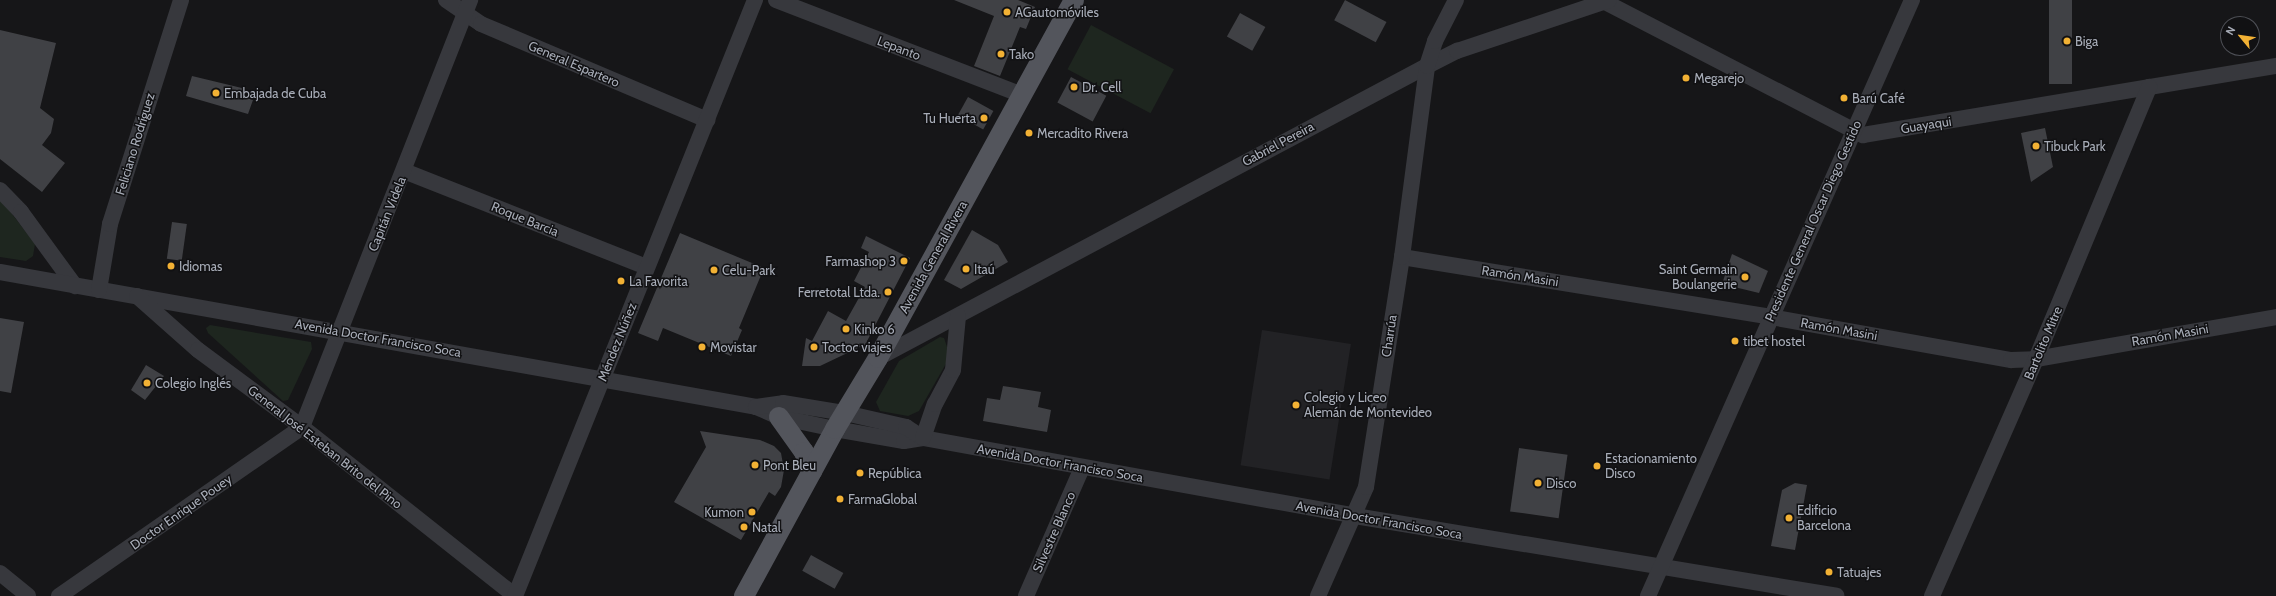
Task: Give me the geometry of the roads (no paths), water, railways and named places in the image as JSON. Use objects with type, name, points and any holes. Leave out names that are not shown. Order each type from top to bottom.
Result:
[{"type":"main road","name":"Avenida General Rivera","points":[[744,596],[840,421],[878,358],[1074,0]]},
{"type":"main road","points":[[780,417],[804,452],[812,471]]},
{"type":"street","name":"Feliciano Rodríguez","points":[[99,290],[110,224],[180,0]]},
{"type":"street","name":"General Espartero","points":[[446,0],[468,6],[481,24],[707,120]]},
{"type":"street","name":"Méndez Núñez","points":[[515,596],[755,0]]},
{"type":"street","name":"Lepanto","points":[[776,0],[1022,95]]},
{"type":"street","name":"Charrúa","points":[[1318,596],[1355,516],[1366,487],[1402,257],[1427,66],[1436,41],[1456,0]]},
{"type":"street","name":"Presidente General Oscar Diego Gestido","points":[[1648,596],[1853,130],[1912,0]]},
{"type":"street","name":"Gabriel Pereira","points":[[878,358],[1457,51],[1605,1]]},
{"type":"street","name":"Guayaqui","points":[[1605,1],[1863,135],[2276,66]]},
{"type":"street","name":"Capitán Videla","points":[[302,427],[468,6]]},
{"type":"street","name":"Bartolito Mitre","points":[[1932,596],[2036,359],[2150,87]]},
{"type":"street","name":"Roque Barcia","points":[[404,171],[647,267]]},
{"type":"street","points":[[0,190],[21,212],[75,286]]},
{"type":"street","name":"Ramón Masini","points":[[1402,257],[1771,317],[2011,360],[2036,359],[2276,317]]},
{"type":"street","name":"Avenida Doctor Francisco Soca","points":[[0,272],[341,331],[756,407],[780,417],[840,421]]},
{"type":"street","name":"General José Esteban Brito del Pino","points":[[137,296],[198,350],[302,427],[515,596]]},
{"type":"street","points":[[923,438],[935,404],[953,370],[958,316]]},
{"type":"street","name":"Avenida Doctor Francisco Soca","points":[[756,407],[783,403],[904,441],[923,438],[1082,468],[1355,516],[1836,596]]},
{"type":"street","name":"Doctor Enrique Pouey","points":[[59,596],[302,427]]},
{"type":"street","name":"Silvestre Blanco","points":[[1026,596],[1082,468]]},
{"type":"street","points":[[0,573],[28,596]]},
{"type":"place","name":"AGautomóviles","points":[[1007,12]]},
{"type":"place","name":"Biga","points":[[2067,41]]},
{"type":"place","name":"Tako","points":[[1001,54]]},
{"type":"place","name":"Megarejo","points":[[1686,78]]},
{"type":"place","name":"Dr. Cell","points":[[1074,87]]},
{"type":"place","name":"Embajada de Cuba","points":[[216,93]]},
{"type":"place","name":"Barú Café","points":[[1844,98]]},
{"type":"place","name":"Tu Huerta","points":[[984,118]]},
{"type":"place","name":"Mercadito Rivera","points":[[1029,133]]},
{"type":"place","name":"Tibuck Park","points":[[2036,146]]},
{"type":"place","name":"Farmashop 3","points":[[904,261]]},
{"type":"place","name":"Idiomas","points":[[171,266]]},
{"type":"place","name":"Itaú","points":[[966,269]]},
{"type":"place","name":"Celu-Park","points":[[714,270]]},
{"type":"place","name":"Saint Germain Boulangerie","points":[[1745,277]]},
{"type":"place","name":"La Favorita","points":[[621,281]]},
{"type":"place","name":"Ferretotal Ltda.","points":[[888,292]]},
{"type":"place","name":"Kinko 6","points":[[846,329]]},
{"type":"place","name":"tibet hostel","points":[[1735,341]]},
{"type":"place","name":"Movistar","points":[[702,347]]},
{"type":"place","name":"Toctoc viajes","points":[[814,347]]},
{"type":"place","name":"Colegio Inglés","points":[[147,383]]},
{"type":"place","name":"Colegio y Liceo Alemán de Montevideo","points":[[1296,405]]},
{"type":"place","name":"Pont Bleu","points":[[755,465]]},
{"type":"place","name":"Estacionamiento Disco","points":[[1597,466]]},
{"type":"place","name":"República","points":[[860,473]]},
{"type":"place","name":"Disco","points":[[1538,483]]},
{"type":"place","name":"FarmaGlobal","points":[[840,499]]},
{"type":"place","name":"Kumon","points":[[752,512]]},
{"type":"place","name":"Edificio Barcelona","points":[[1789,518]]},
{"type":"place","name":"Natal","points":[[744,527]]},
{"type":"place","name":"Tatuajes","points":[[1829,572]]}]
